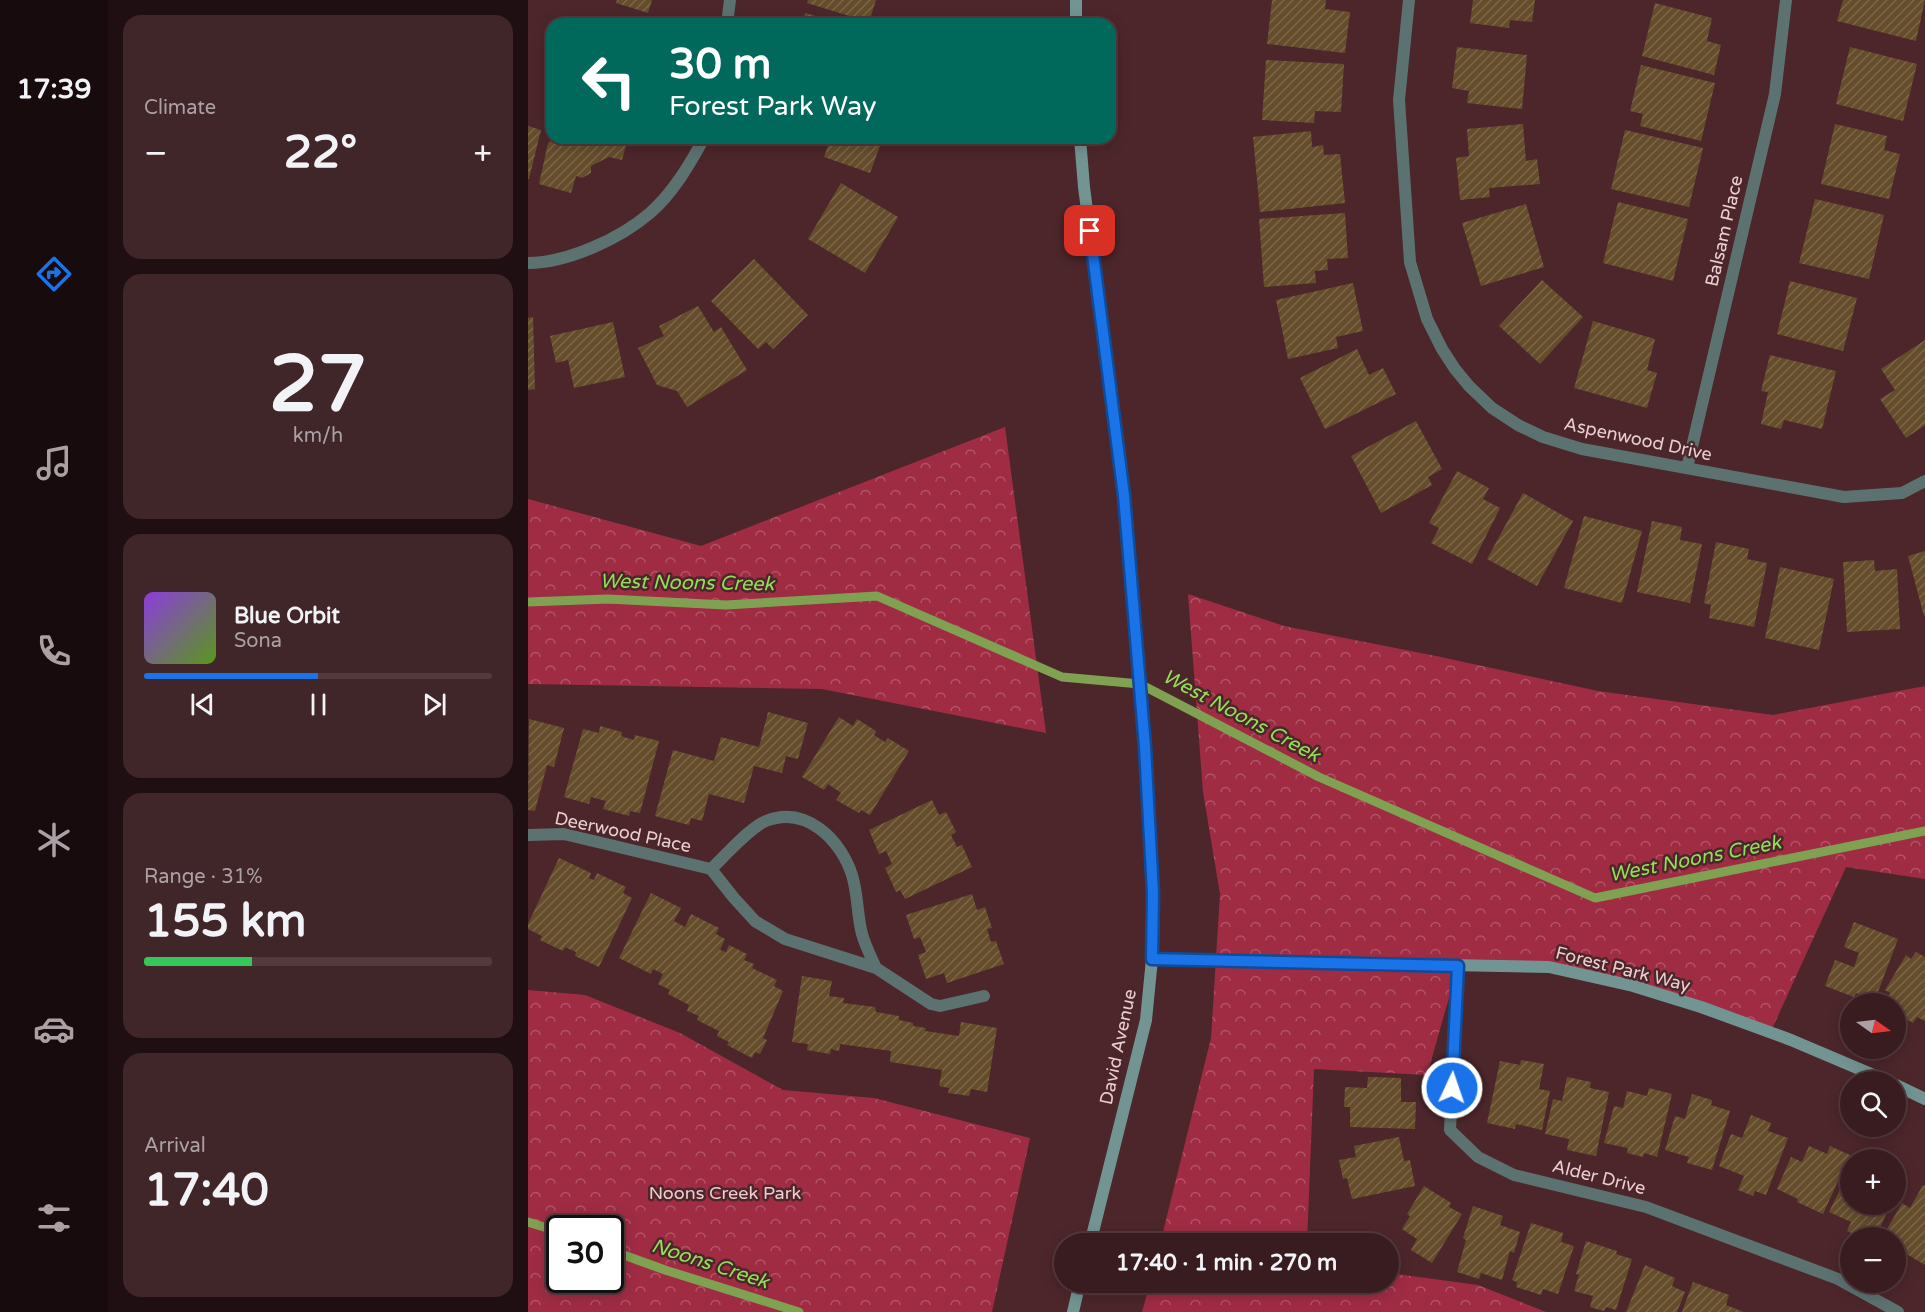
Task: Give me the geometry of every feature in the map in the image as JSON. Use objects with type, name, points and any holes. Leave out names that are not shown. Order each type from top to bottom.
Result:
[{"type":"main road","points":[[1076,0],[1076,18]]},
{"type":"main road","name":"David Avenue","points":[[1081,144],[1124,496],[1145,747],[1153,893],[1152,959],[1146,1020],[1093,1233]]},
{"type":"main road","name":"Forest Park Way","points":[[1152,959],[1549,968],[1633,986],[1701,1007],[1781,1036],[1864,1071]]},
{"type":"main road","points":[[1906,1089],[1925,1099]]},
{"type":"main road","points":[[1073,1312],[1077,1293]]},
{"type":"street","points":[[728,18],[730,0]]},
{"type":"street","name":"Aspenwood Drive","points":[[1409,0],[1399,100],[1410,262],[1427,319],[1442,349],[1469,386],[1492,408],[1518,425],[1543,437],[1582,449],[1844,497],[1902,493],[1925,481]]},
{"type":"street","name":"Balsam Place","points":[[1687,468],[1775,94],[1786,0]]},
{"type":"street","points":[[528,263],[577,253],[615,237],[651,213],[689,166],[701,144]]},
{"type":"street","name":"Deerwood Place","points":[[711,869],[765,821],[782,817],[800,818],[816,825],[831,839],[844,857],[852,876],[862,934],[876,968]]},
{"type":"street","name":"Deerwood Place","points":[[528,836],[564,834],[711,869],[755,921],[785,939],[876,968],[931,1004],[940,1006],[984,996]]},
{"type":"street","name":"Alder Drive","points":[[1458,966],[1450,1130],[1478,1157],[1514,1175],[1646,1207],[1733,1238],[1838,1279],[1898,1312]]},
{"type":"green space","points":[[1005,427],[1046,733],[822,689],[528,684],[528,499],[701,546]]},
{"type":"green space","points":[[1188,594],[1284,626],[1598,691],[1773,715],[1925,686],[1925,879],[1846,867],[1772,1029],[1549,967],[1458,966],[1427,1075],[1314,1069],[1307,1233],[1163,1233],[1211,1038],[1220,894],[1203,792]]},
{"type":"green space","name":"Noons Creek Park","points":[[528,990],[585,995],[680,1033],[783,1090],[874,1098],[1030,1138],[992,1312],[528,1312]]},
{"type":"green space","points":[[1399,1274],[1478,1285],[1546,1312],[1142,1312],[1147,1293],[1399,1293]]},
{"type":"building","points":[[617,0],[652,0],[648,13],[616,3]]},
{"type":"building","points":[[808,0],[876,0],[870,18],[856,18],[807,3]]},
{"type":"building","points":[[1272,0],[1326,0],[1325,9],[1350,12],[1345,53],[1267,44]]},
{"type":"building","points":[[1473,0],[1535,0],[1532,22],[1510,20],[1509,28],[1470,23]]},
{"type":"building","points":[[1843,0],[1925,0],[1916,41],[1837,21]]},
{"type":"building","points":[[1655,3],[1712,18],[1707,41],[1721,45],[1714,75],[1642,56]]},
{"type":"building","points":[[805,13],[823,18],[804,18]]},
{"type":"building","points":[[1457,47],[1527,55],[1522,109],[1467,103],[1469,91],[1452,88]]},
{"type":"building","points":[[1850,47],[1917,64],[1903,121],[1836,104]]},
{"type":"building","points":[[1266,60],[1344,64],[1341,112],[1315,111],[1314,123],[1262,120]]},
{"type":"building","points":[[1641,65],[1715,83],[1701,141],[1640,126],[1643,114],[1630,111]]},
{"type":"building","points":[[1523,124],[1526,161],[1537,159],[1540,184],[1489,188],[1490,197],[1460,200],[1456,158],[1469,156],[1467,129]]},
{"type":"building","points":[[1835,124],[1887,136],[1884,150],[1900,154],[1889,199],[1821,184]]},
{"type":"building","points":[[528,126],[541,130],[529,179],[528,179]]},
{"type":"building","points":[[1625,130],[1703,148],[1689,207],[1611,189]]},
{"type":"building","points":[[1311,131],[1312,147],[1323,145],[1324,155],[1340,154],[1345,203],[1260,212],[1253,137]]},
{"type":"building","points":[[548,144],[626,144],[622,160],[609,157],[591,166],[591,173],[582,178],[576,176],[571,193],[539,184]]},
{"type":"building","points":[[829,144],[881,144],[870,173],[824,157]]},
{"type":"building","points":[[841,183],[898,217],[865,273],[808,239]]},
{"type":"building","points":[[1815,199],[1884,215],[1869,279],[1799,263]]},
{"type":"building","points":[[1618,202],[1688,219],[1673,281],[1603,263]]},
{"type":"building","points":[[1526,204],[1544,267],[1481,286],[1462,223]]},
{"type":"building","points":[[1345,213],[1348,258],[1327,259],[1328,270],[1315,271],[1316,283],[1264,287],[1259,219]]},
{"type":"building","points":[[754,259],[808,315],[773,349],[766,342],[758,349],[711,301]]},
{"type":"building","points":[[1542,280],[1583,317],[1540,364],[1499,326]]},
{"type":"building","points":[[1790,281],[1857,298],[1843,351],[1777,334]]},
{"type":"building","points":[[1353,283],[1363,331],[1336,337],[1338,348],[1288,359],[1276,300]]},
{"type":"building","points":[[698,306],[714,332],[721,327],[747,370],[687,407],[677,391],[657,385],[638,348],[664,336],[659,326]]},
{"type":"building","points":[[533,317],[535,389],[528,390],[528,318]]},
{"type":"building","points":[[1593,321],[1655,339],[1647,370],[1657,373],[1647,408],[1574,388]]},
{"type":"building","points":[[613,322],[625,377],[574,388],[568,360],[556,363],[550,336]]},
{"type":"building","points":[[1925,340],[1925,425],[1906,438],[1880,399],[1895,390],[1881,369]]},
{"type":"building","points":[[1357,349],[1369,375],[1383,368],[1396,394],[1325,429],[1300,378]]},
{"type":"building","points":[[1770,355],[1836,371],[1822,429],[1784,420],[1781,429],[1761,424],[1768,392],[1761,391]]},
{"type":"building","points":[[1416,421],[1442,469],[1428,477],[1432,485],[1381,513],[1351,456]]},
{"type":"building","points":[[1457,471],[1489,488],[1483,499],[1500,508],[1472,564],[1431,543],[1439,528],[1429,523]]},
{"type":"building","points":[[1523,493],[1573,521],[1537,586],[1487,559]]},
{"type":"building","points":[[1584,516],[1642,531],[1622,603],[1564,588]]},
{"type":"building","points":[[1652,521],[1682,527],[1680,540],[1702,544],[1690,603],[1637,592]]},
{"type":"building","points":[[1716,542],[1749,549],[1747,559],[1767,563],[1754,627],[1709,618],[1711,605],[1704,603]]},
{"type":"building","points":[[1925,551],[1925,616],[1924,616],[1908,556]]},
{"type":"building","points":[[1874,560],[1875,571],[1897,569],[1900,629],[1847,632],[1843,562]]},
{"type":"building","points":[[1780,567],[1834,579],[1819,650],[1765,638]]},
{"type":"building","points":[[768,712],[808,723],[798,759],[786,756],[782,773],[754,766],[744,803],[709,794],[702,821],[691,818],[689,825],[655,816],[673,750],[714,761],[721,737],[759,747]]},
{"type":"building","points":[[839,717],[853,726],[857,719],[876,731],[874,735],[885,742],[888,738],[909,751],[870,815],[861,810],[859,813],[836,800],[841,793],[828,784],[824,790],[802,777]]},
{"type":"building","points":[[529,719],[564,728],[554,767],[547,765],[535,811],[528,810]]},
{"type":"building","points":[[600,726],[622,732],[621,736],[634,740],[635,735],[659,741],[640,813],[630,811],[629,816],[603,809],[606,801],[591,797],[589,804],[564,797],[583,729],[599,733]]},
{"type":"building","points":[[932,800],[939,815],[946,812],[956,832],[951,835],[957,847],[962,845],[972,867],[905,899],[900,890],[896,892],[885,868],[892,864],[886,851],[879,854],[869,830]]},
{"type":"building","points":[[559,858],[591,873],[589,878],[594,880],[597,873],[626,887],[623,893],[632,898],[599,967],[575,956],[576,952],[565,947],[563,951],[540,940],[542,936],[528,929],[528,924]]},
{"type":"building","points":[[651,893],[681,908],[674,921],[685,927],[691,914],[719,928],[716,934],[725,939],[720,950],[726,952],[729,945],[747,954],[744,960],[754,964],[752,968],[777,980],[774,986],[783,991],[763,1038],[767,1040],[760,1054],[755,1052],[752,1058],[727,1045],[729,1042],[717,1036],[719,1031],[697,1020],[699,1016],[687,1011],[689,1005],[668,994],[670,990],[658,984],[663,974],[653,969],[651,974],[619,958]]},
{"type":"building","points":[[972,894],[977,910],[985,907],[992,928],[987,929],[991,942],[996,941],[1004,964],[947,983],[944,973],[926,979],[918,955],[926,952],[920,937],[914,939],[906,915]]},
{"type":"building","points":[[1854,922],[1898,939],[1878,993],[1843,993],[1825,986],[1835,960],[1854,967],[1859,953],[1844,947]]},
{"type":"building","points":[[1916,952],[1925,957],[1925,1021],[1917,1017],[1913,1023],[1906,1019],[1906,993],[1890,993],[1885,990],[1906,955],[1911,959]]},
{"type":"building","points":[[802,976],[832,981],[829,996],[844,998],[843,1003],[875,1007],[876,1012],[899,1016],[899,1020],[926,1028],[925,1031],[959,1036],[961,1022],[997,1028],[987,1092],[971,1089],[969,1096],[948,1093],[949,1088],[939,1086],[942,1070],[890,1062],[891,1051],[840,1044],[839,1051],[831,1049],[830,1054],[807,1050],[808,1044],[792,1042]]},
{"type":"building","points":[[1521,1060],[1544,1064],[1539,1089],[1550,1091],[1542,1130],[1516,1124],[1515,1129],[1487,1123],[1500,1061],[1520,1065]]},
{"type":"building","points":[[1368,1077],[1401,1078],[1401,1102],[1416,1102],[1415,1129],[1350,1127],[1350,1107],[1344,1107],[1345,1087],[1367,1088]]},
{"type":"building","points":[[1567,1077],[1591,1082],[1590,1088],[1609,1092],[1596,1156],[1567,1150],[1569,1139],[1545,1134],[1553,1099],[1562,1101]]},
{"type":"building","points":[[1649,1088],[1672,1094],[1657,1157],[1644,1153],[1643,1157],[1627,1153],[1628,1148],[1604,1143],[1614,1106],[1623,1108],[1627,1091],[1647,1096]]},
{"type":"building","points":[[1692,1094],[1712,1100],[1711,1105],[1730,1111],[1712,1170],[1687,1163],[1689,1157],[1665,1150],[1675,1116],[1685,1119]]},
{"type":"building","points":[[1751,1115],[1771,1123],[1768,1131],[1788,1138],[1766,1195],[1755,1191],[1753,1196],[1738,1190],[1744,1176],[1719,1166],[1731,1134],[1742,1138]]},
{"type":"building","points":[[1399,1137],[1404,1161],[1410,1160],[1415,1186],[1352,1199],[1347,1178],[1343,1179],[1339,1160],[1356,1157],[1354,1146]]},
{"type":"building","points":[[1809,1146],[1827,1154],[1830,1146],[1840,1150],[1840,1177],[1823,1214],[1797,1202],[1798,1199],[1777,1189],[1791,1157],[1802,1162]]},
{"type":"building","points":[[1923,1185],[1925,1186],[1925,1265],[1906,1254],[1906,1227],[1888,1227],[1895,1215],[1906,1215],[1906,1206],[1910,1208]]},
{"type":"building","points":[[1424,1186],[1451,1203],[1449,1207],[1462,1214],[1432,1263],[1411,1250],[1417,1239],[1402,1229],[1410,1216],[1407,1214]]},
{"type":"building","points":[[1840,1189],[1840,1215],[1886,1215],[1880,1227],[1849,1227],[1851,1222],[1829,1212]]},
{"type":"building","points":[[1473,1206],[1503,1216],[1500,1225],[1520,1232],[1514,1253],[1510,1251],[1502,1280],[1481,1273],[1479,1279],[1457,1272],[1466,1240],[1463,1238]]},
{"type":"building","points":[[1531,1223],[1563,1233],[1561,1242],[1574,1246],[1558,1294],[1543,1289],[1541,1295],[1516,1287],[1517,1282],[1512,1280]]},
{"type":"building","points":[[1586,1241],[1617,1251],[1616,1254],[1632,1259],[1616,1310],[1606,1307],[1604,1311],[1590,1307],[1593,1296],[1574,1291],[1579,1275],[1576,1274]]},
{"type":"building","points":[[1645,1265],[1675,1278],[1672,1286],[1685,1292],[1677,1312],[1626,1312]]},
{"type":"building","points":[[1693,1282],[1729,1295],[1726,1305],[1744,1312],[1682,1312]]},
{"type":"waterway","name":"West Noons Creek","points":[[528,602],[608,599],[726,605],[877,596],[1062,677],[1140,684],[1319,777],[1595,898],[1925,831]]},
{"type":"waterway","name":"Noons Creek","points":[[528,1222],[546,1228]]},
{"type":"waterway","name":"Noons Creek","points":[[624,1255],[799,1312]]},
{"type":"route","points":[[1090,231],[1124,496],[1145,747],[1153,893],[1152,959],[1458,966],[1452,1088]]}]
